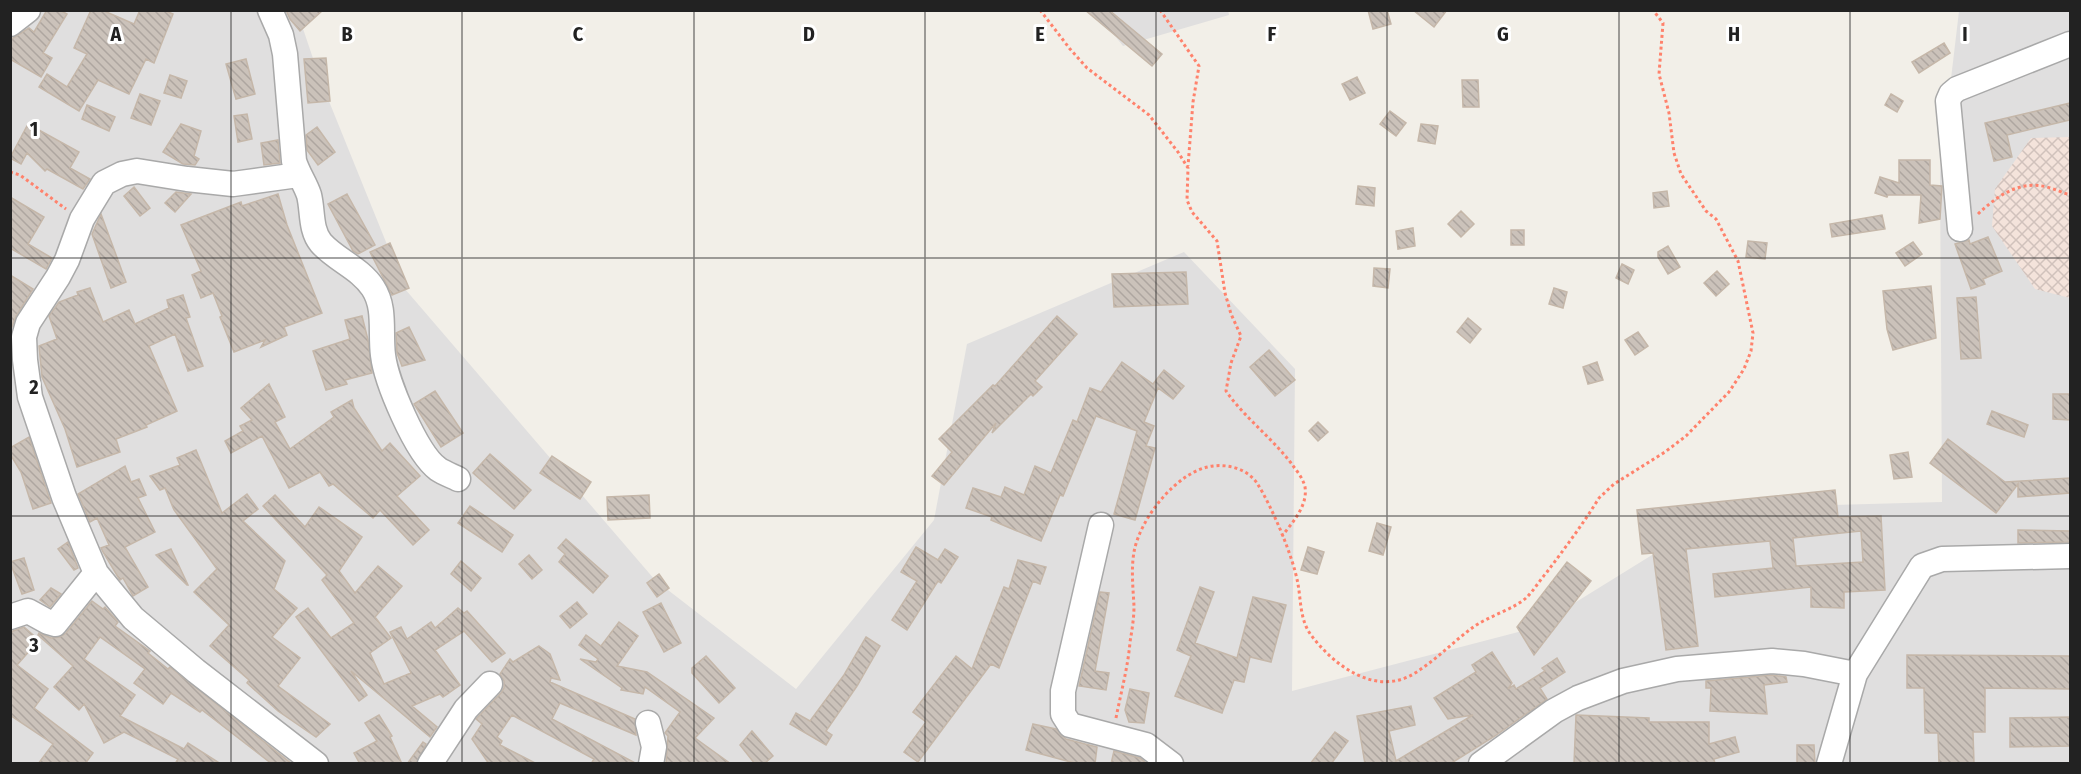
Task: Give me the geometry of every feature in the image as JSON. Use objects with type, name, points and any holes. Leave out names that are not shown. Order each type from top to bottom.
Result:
[{"type":"street","points":[[10,24],[28,10]]},
{"type":"street","points":[[270,10],[281,35],[285,54],[294,162],[298,175],[309,194],[314,230],[319,241],[333,255],[373,288],[381,314],[383,355],[408,427],[423,452],[437,468],[458,479]]},
{"type":"street","points":[[1960,229],[1948,101],[1951,94],[1957,89],[2070,44]]},
{"type":"street","points":[[298,175],[233,184],[138,171],[122,174],[104,183],[82,219],[62,268],[28,323],[24,337],[30,397],[64,497],[96,573],[134,618],[205,678],[316,764]]},
{"type":"street","points":[[1101,525],[1063,691],[1063,714],[1070,725],[1146,746],[1171,764]]},
{"type":"street","points":[[1829,764],[1855,674],[1922,566],[1942,559],[2070,556]]},
{"type":"street","points":[[10,617],[28,611],[55,624],[96,573]]},
{"type":"street","points":[[1481,764],[1554,711],[1578,698],[1623,681],[1677,669],[1772,661],[1804,664],[1855,674]]},
{"type":"street","points":[[430,764],[466,709],[490,684]]},
{"type":"street","points":[[648,723],[654,747],[651,764]]},
{"type":"path","points":[[1040,10],[1087,68],[1149,115],[1188,168]]},
{"type":"path","points":[[1160,10],[1199,66],[1193,102],[1187,200],[1192,212],[1218,241],[1225,293],[1241,336],[1231,363],[1226,390],[1276,444],[1301,476],[1305,488],[1298,515],[1282,536]]},
{"type":"path","points":[[1113,736],[1129,654],[1134,609],[1134,551],[1142,529],[1169,491],[1186,475],[1202,468],[1222,465],[1234,467],[1246,473],[1256,482],[1282,536],[1298,583],[1300,608],[1310,633],[1325,652],[1356,675],[1374,681],[1393,681],[1413,674],[1483,619],[1526,598],[1599,498],[1614,484],[1686,436],[1729,392],[1744,369],[1751,351],[1753,333],[1747,298],[1738,261],[1716,219],[1706,211],[1681,174],[1674,153],[1669,113],[1659,74],[1663,23],[1653,10]]},
{"type":"path","points":[[10,171],[82,219]]},
{"type":"path","points":[[1960,229],[1997,196],[2021,187],[2035,185],[2048,187],[2070,195]]},
{"type":"shaded area","points":[[1228,10],[1229,15],[1123,46],[1095,11]]},
{"type":"shaded area","points":[[10,11],[297,11],[320,79],[405,289],[655,580],[796,689],[934,520],[967,344],[1184,252],[1295,369],[1292,691],[1534,628],[1728,508],[1942,502],[1940,172],[1959,11],[2070,11],[2070,763],[10,762]]},
{"type":"shaded area","points":[[2070,137],[2070,298],[2035,289],[1992,226],[1995,189],[2031,138]]},
{"type":"building","points":[[47,10],[60,10],[67,14],[43,53],[52,58],[41,77],[10,59],[10,40],[29,28],[34,32]]},
{"type":"building","points":[[91,10],[102,10],[134,24],[140,10],[163,10],[173,14],[154,63],[146,59],[129,94],[98,80],[79,111],[39,87],[47,74],[67,87],[87,54],[74,48]]},
{"type":"building","points":[[286,10],[323,10],[300,31]]},
{"type":"building","points":[[1085,10],[1109,10],[1162,54],[1152,66]]},
{"type":"building","points":[[1368,10],[1387,10],[1391,24],[1373,29]]},
{"type":"building","points":[[1413,10],[1447,10],[1434,27]]},
{"type":"building","points":[[1944,43],[1950,53],[1919,73],[1912,62]]},
{"type":"building","points":[[326,58],[330,101],[308,103],[304,59]]},
{"type":"building","points":[[246,59],[255,94],[236,99],[226,64]]},
{"type":"building","points":[[170,75],[187,81],[181,98],[164,93]]},
{"type":"building","points":[[1357,77],[1365,93],[1350,100],[1342,84]]},
{"type":"building","points":[[1462,80],[1478,80],[1479,107],[1463,107]]},
{"type":"building","points":[[140,94],[160,101],[151,125],[131,118]]},
{"type":"building","points":[[1891,94],[1903,101],[1897,112],[1885,105]]},
{"type":"building","points":[[2070,103],[2070,120],[2007,135],[2012,157],[1994,161],[1985,123]]},
{"type":"building","points":[[87,105],[115,117],[109,131],[82,119]]},
{"type":"building","points":[[1390,111],[1406,123],[1396,136],[1380,124]]},
{"type":"building","points":[[247,114],[252,139],[238,142],[234,116]]},
{"type":"building","points":[[28,124],[79,152],[70,168],[90,179],[83,189],[47,169],[45,171],[27,153],[21,164],[10,158]]},
{"type":"building","points":[[181,124],[201,131],[194,156],[199,159],[195,165],[183,164],[163,152]]},
{"type":"building","points":[[1421,124],[1438,126],[1435,144],[1418,141]]},
{"type":"building","points":[[317,127],[335,152],[318,165],[307,150],[306,135]]},
{"type":"building","points":[[278,140],[280,163],[264,165],[261,143]]},
{"type":"building","points":[[1899,160],[1930,160],[1930,185],[1942,186],[1940,219],[1919,223],[1921,195],[1888,195],[1887,197],[1875,193],[1880,177],[1899,183]]},
{"type":"building","points":[[1358,186],[1375,188],[1374,206],[1356,204]]},
{"type":"building","points":[[134,187],[150,208],[140,216],[124,196]]},
{"type":"building","points":[[1667,191],[1669,206],[1654,208],[1653,193]]},
{"type":"building","points":[[176,192],[191,194],[175,212],[165,203]]},
{"type":"building","points":[[278,194],[287,225],[322,313],[284,327],[287,335],[261,347],[265,340],[234,352],[213,293],[201,298],[192,275],[201,271],[181,225],[241,202],[242,206]]},
{"type":"building","points":[[347,194],[375,245],[358,254],[353,251],[328,204]]},
{"type":"building","points":[[10,197],[44,217],[28,244],[52,258],[46,269],[10,248]]},
{"type":"building","points":[[1461,211],[1474,224],[1461,237],[1448,224]]},
{"type":"building","points":[[101,214],[126,282],[111,288],[92,234]]},
{"type":"building","points":[[1882,215],[1885,229],[1832,237],[1830,224]]},
{"type":"building","points":[[1413,228],[1415,246],[1398,249],[1396,231]]},
{"type":"building","points":[[1511,230],[1524,230],[1524,245],[1511,245]]},
{"type":"building","points":[[1988,237],[2002,271],[1983,279],[1985,284],[1971,289],[1955,244],[1969,240],[1970,244]]},
{"type":"building","points":[[1748,241],[1767,243],[1765,259],[1746,257]]},
{"type":"building","points":[[1913,242],[1922,254],[1905,266],[1896,253]]},
{"type":"building","points":[[390,243],[409,288],[392,295],[370,252]]},
{"type":"building","points":[[1668,246],[1680,267],[1668,274],[1658,257],[1658,252]]},
{"type":"building","points":[[1622,264],[1634,270],[1628,284],[1616,278]]},
{"type":"building","points":[[1374,268],[1390,269],[1388,288],[1373,286]]},
{"type":"building","points":[[1717,271],[1729,284],[1716,296],[1704,283]]},
{"type":"building","points":[[1186,272],[1188,304],[1114,307],[1112,274]]},
{"type":"building","points":[[10,275],[33,289],[16,316],[10,332]]},
{"type":"building","points":[[1931,286],[1936,338],[1893,350],[1887,329],[1883,291]]},
{"type":"building","points":[[90,288],[103,322],[129,310],[135,324],[169,308],[167,300],[183,295],[190,317],[186,318],[203,366],[188,371],[175,334],[149,346],[177,411],[146,425],[147,427],[116,439],[120,452],[77,467],[65,429],[42,377],[39,346],[57,339],[49,316],[59,302]]},
{"type":"building","points":[[1554,288],[1567,292],[1563,308],[1549,304]]},
{"type":"building","points":[[1976,297],[1981,358],[1961,359],[1957,298]]},
{"type":"building","points":[[362,316],[372,373],[345,380],[347,384],[326,390],[313,351],[350,339],[345,320]]},
{"type":"building","points":[[1057,316],[1077,334],[1035,381],[1042,387],[1033,396],[1031,394],[992,433],[996,423],[944,485],[932,476],[952,452],[939,439],[993,385],[995,386]]},
{"type":"building","points":[[1468,318],[1481,329],[1470,343],[1457,332]]},
{"type":"building","points":[[409,327],[425,360],[402,366],[397,353],[396,333]]},
{"type":"building","points":[[1638,332],[1648,346],[1635,355],[1625,340]]},
{"type":"building","points":[[1269,350],[1295,380],[1275,396],[1250,367]]},
{"type":"building","points":[[1122,362],[1153,384],[1164,370],[1184,386],[1173,399],[1158,388],[1144,422],[1154,426],[1146,446],[1155,448],[1135,520],[1114,514],[1137,431],[1096,416],[1063,496],[1060,495],[1041,541],[991,520],[992,517],[966,508],[973,488],[1001,497],[1005,487],[1024,495],[1035,466],[1051,473],[1073,420],[1077,422],[1090,388],[1101,392]]},
{"type":"building","points":[[1597,362],[1603,380],[1588,384],[1583,367]]},
{"type":"building","points":[[269,384],[285,417],[275,422],[290,449],[334,417],[331,412],[352,400],[354,408],[382,451],[390,443],[420,476],[397,496],[429,530],[413,545],[380,510],[373,518],[333,484],[329,486],[320,472],[289,488],[262,436],[231,453],[225,441],[243,431],[240,426],[252,420],[241,408]]},
{"type":"building","points":[[435,391],[463,433],[441,447],[414,404]]},
{"type":"building","points":[[2053,394],[2070,394],[2070,420],[2053,419]]},
{"type":"building","points":[[1992,411],[2028,425],[2024,437],[1987,424]]},
{"type":"building","points":[[1318,422],[1328,432],[1318,441],[1309,431]]},
{"type":"building","points":[[29,437],[51,503],[33,509],[21,472],[10,454],[10,448]]},
{"type":"building","points":[[1948,439],[2005,482],[2070,478],[2070,493],[2018,497],[2018,484],[1996,513],[1930,463]]},
{"type":"building","points":[[196,450],[222,513],[247,494],[258,509],[243,521],[285,561],[274,589],[297,608],[272,637],[300,658],[278,686],[330,724],[316,737],[278,711],[247,683],[249,680],[210,646],[229,625],[194,592],[217,569],[174,510],[165,488],[160,490],[150,476],[180,465],[177,458]]},
{"type":"building","points":[[1908,452],[1912,477],[1894,479],[1890,455]]},
{"type":"building","points":[[490,454],[531,490],[514,509],[473,473]]},
{"type":"building","points":[[552,456],[591,482],[580,499],[540,473]]},
{"type":"building","points":[[125,466],[131,482],[139,479],[146,495],[138,498],[155,532],[125,547],[148,587],[133,596],[123,578],[120,580],[103,552],[101,548],[109,545],[97,518],[90,522],[78,494]]},
{"type":"building","points":[[1835,490],[1838,517],[1881,516],[1885,590],[1844,592],[1844,608],[1811,607],[1811,587],[1715,597],[1713,574],[1773,568],[1770,541],[1686,549],[1698,646],[1666,650],[1653,553],[1642,554],[1637,510]],"holes":[[[1861,531],[1863,562],[1796,566],[1793,538]]]},
{"type":"building","points":[[275,495],[305,527],[319,507],[362,537],[339,571],[355,593],[378,566],[402,586],[375,617],[391,638],[370,653],[384,684],[411,673],[390,632],[401,627],[407,639],[431,622],[435,628],[458,608],[464,613],[467,611],[505,653],[492,662],[464,631],[435,650],[460,685],[443,697],[440,694],[412,706],[437,727],[430,737],[351,671],[367,695],[359,701],[296,617],[308,608],[331,638],[354,623],[322,580],[327,575],[263,506]]},
{"type":"building","points":[[649,495],[650,518],[608,520],[607,497]]},
{"type":"building","points":[[470,506],[513,535],[502,552],[458,523]]},
{"type":"building","points":[[1377,523],[1391,527],[1383,555],[1369,551]]},
{"type":"building","points":[[2018,530],[2070,531],[2070,542],[2018,543]]},
{"type":"building","points":[[566,539],[608,576],[593,593],[559,562],[565,554],[558,548]]},
{"type":"building","points":[[68,542],[78,568],[74,570],[58,549]]},
{"type":"building","points":[[916,547],[938,560],[945,549],[958,557],[941,583],[938,581],[907,630],[892,620],[917,581],[901,572]]},
{"type":"building","points":[[1308,547],[1324,552],[1317,574],[1301,570]]},
{"type":"building","points":[[171,549],[188,585],[156,555]]},
{"type":"building","points":[[529,555],[542,570],[532,579],[519,564]]},
{"type":"building","points":[[24,558],[34,590],[22,594],[10,562]]},
{"type":"building","points":[[1018,560],[1046,567],[1040,584],[1033,581],[999,668],[991,664],[918,762],[904,752],[926,722],[913,712],[956,656],[972,669],[1004,587],[1009,589]]},
{"type":"building","points":[[461,561],[481,578],[471,591],[451,574]]},
{"type":"building","points":[[1567,562],[1591,581],[1534,655],[1517,627]]},
{"type":"building","points":[[659,574],[669,588],[657,597],[647,583]]},
{"type":"building","points":[[1200,587],[1214,592],[1195,643],[1237,658],[1253,597],[1286,605],[1271,662],[1250,657],[1244,682],[1234,680],[1222,713],[1175,696],[1191,656],[1177,650]]},
{"type":"building","points":[[51,588],[61,594],[50,607],[40,600]]},
{"type":"building","points":[[1100,592],[1109,593],[1095,671],[1109,673],[1106,690],[1079,686]]},
{"type":"building","points":[[92,601],[103,609],[105,607],[118,622],[115,626],[150,651],[148,653],[168,669],[170,667],[292,764],[272,764],[202,710],[200,712],[171,693],[163,704],[134,683],[145,669],[100,637],[84,659],[135,695],[120,716],[184,749],[188,743],[221,764],[175,764],[178,759],[124,732],[104,743],[84,704],[79,710],[54,687],[73,666],[38,635],[39,633],[51,638],[60,637],[66,633]]},
{"type":"building","points":[[577,602],[587,614],[570,628],[560,616]]},
{"type":"building","points":[[661,603],[681,643],[664,652],[643,612]]},
{"type":"building","points":[[619,622],[638,636],[617,666],[647,672],[714,718],[695,738],[731,764],[666,764],[668,736],[665,733],[680,712],[645,687],[643,694],[621,690],[622,688],[580,659],[596,662],[598,659],[579,645],[586,635],[601,646]]},
{"type":"building","points":[[24,627],[39,640],[17,665],[48,689],[34,708],[93,753],[85,764],[38,764],[53,744],[10,715],[10,634]]},
{"type":"building","points":[[866,637],[880,646],[857,686],[826,731],[832,735],[826,745],[790,724],[796,713],[810,721],[844,675]]},
{"type":"building","points":[[539,646],[550,654],[560,680],[551,678],[550,682],[635,719],[636,735],[560,703],[552,719],[637,764],[591,764],[594,759],[512,715],[497,737],[502,741],[500,745],[537,764],[489,764],[472,739],[482,724],[476,719],[504,688],[504,681],[500,674],[510,659],[513,662]]},
{"type":"building","points":[[1492,652],[1512,683],[1508,689],[1514,685],[1516,689],[1545,671],[1542,668],[1557,658],[1565,672],[1540,688],[1547,699],[1450,764],[1365,764],[1357,716],[1411,706],[1415,725],[1389,731],[1396,761],[1473,715],[1448,719],[1434,698],[1476,672],[1472,665]]},
{"type":"building","points":[[1907,655],[2070,656],[2070,689],[1985,688],[1985,732],[1973,732],[1974,764],[1939,764],[1938,733],[1925,733],[1924,688],[1907,688]]},
{"type":"building","points":[[706,656],[735,688],[719,703],[692,673],[692,668]]},
{"type":"building","points":[[1772,675],[1786,677],[1787,682],[1764,685],[1767,714],[1710,711],[1711,688],[1706,688],[1706,681]]},
{"type":"building","points":[[1130,689],[1149,693],[1144,723],[1129,722],[1125,710]]},
{"type":"building","points":[[379,715],[392,736],[390,737],[402,764],[360,764],[354,753],[377,741],[365,723]]},
{"type":"building","points":[[1576,715],[1649,718],[1649,722],[1709,722],[1709,744],[1735,737],[1739,752],[1714,759],[1715,764],[1574,764]]},
{"type":"building","points":[[2070,717],[2070,746],[2010,747],[2010,718]]},
{"type":"building","points":[[1033,724],[1056,729],[1066,739],[1097,747],[1095,764],[1078,764],[1026,750]]},
{"type":"building","points":[[752,731],[773,756],[764,764],[755,764],[740,745]]},
{"type":"building","points":[[1335,732],[1348,741],[1331,764],[1310,764]]},
{"type":"building","points":[[423,742],[426,744],[416,764],[407,764]]},
{"type":"building","points":[[1797,745],[1814,745],[1815,764],[1797,764]]},
{"type":"building","points":[[1114,751],[1140,758],[1147,764],[1111,764]]}]
